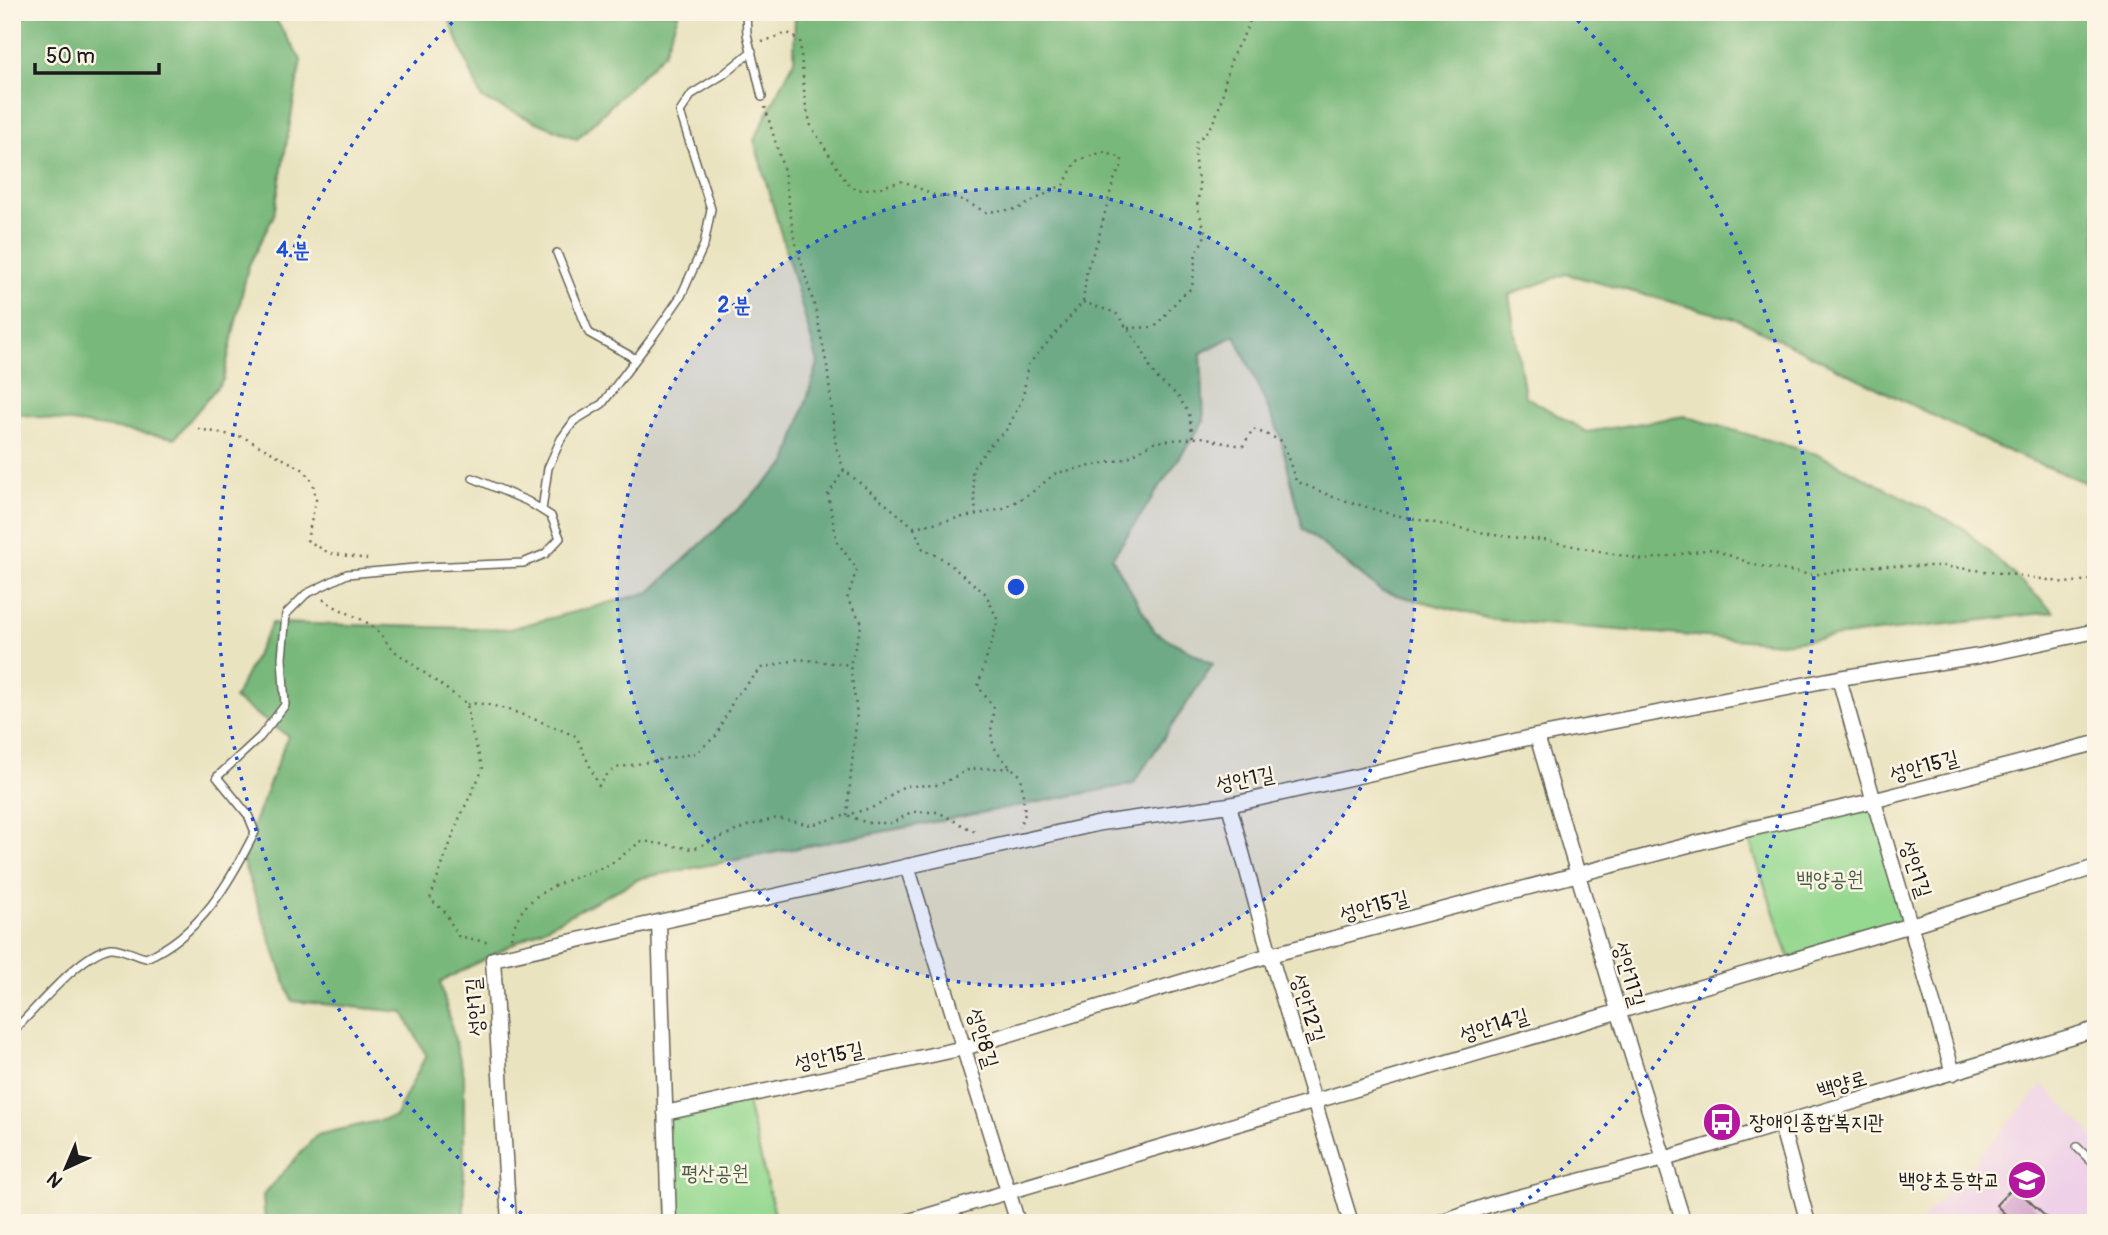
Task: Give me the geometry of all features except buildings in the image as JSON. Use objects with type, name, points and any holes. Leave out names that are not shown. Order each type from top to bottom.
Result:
[{"type":"street","name":"성안1길","points":[[509,1223],[493,959],[510,953],[659,923],[1101,823],[1229,805],[1537,736],[1839,678],[1979,656],[2096,632]]},
{"type":"street","name":"성안1길","points":[[1839,678],[1872,801],[1953,1073]]},
{"type":"street","name":"성안11길","points":[[1537,736],[1684,1223]]},
{"type":"street","name":"성안15길","points":[[665,1113],[964,1048],[1270,955],[1746,830],[1872,801],[2096,743]]},
{"type":"street","name":"성안12길","points":[[1229,805],[1270,955],[1351,1223]]},
{"type":"street","name":"성안8길","points":[[906,866],[1018,1223]]},
{"type":"street","name":"성안14길","points":[[903,1223],[1911,925],[2096,867]]},
{"type":"street","points":[[659,923],[668,1223]]},
{"type":"street","name":"백양로","points":[[1437,1223],[1495,1203],[1664,1159],[2096,1030]]},
{"type":"street","points":[[1781,1124],[1808,1223]]},
{"type":"lane","points":[[746,12],[747,34],[762,97]]},
{"type":"lane","points":[[542,510],[548,468],[561,439],[574,421],[602,404],[636,359],[681,296],[704,245],[711,209],[687,141],[680,112],[692,94],[724,74],[751,49]]},
{"type":"lane","points":[[557,253],[589,333],[636,359]]},
{"type":"lane","points":[[12,1032],[34,1012],[44,997],[107,948],[117,948],[146,958],[157,953],[196,924],[235,872],[255,831],[248,815],[217,777],[260,737],[285,705],[282,658],[286,614],[306,594],[347,574],[523,563],[545,554],[560,538],[551,516],[527,501],[473,478]]},
{"type":"lane","points":[[2077,1147],[2096,1166]]},
{"type":"path","points":[[1128,328],[1155,327],[1175,301],[1192,288],[1196,251],[1204,239],[1205,230],[1197,206],[1200,186],[1195,167],[1196,142],[1208,132],[1223,99],[1232,58],[1250,24],[1251,12]]},
{"type":"path","points":[[751,49],[788,33],[800,41],[803,91],[811,126],[847,183],[857,191],[903,181],[934,195],[958,198],[986,212],[1018,209],[1063,184],[1076,161],[1102,152],[1122,158],[1087,269],[1083,302],[1028,365],[1023,397],[1008,428],[972,469],[976,489],[976,513]]},
{"type":"path","points":[[762,97],[784,171],[794,238],[816,311],[827,366],[836,447],[844,470],[914,527],[923,549],[943,559],[986,594],[998,621],[978,686],[994,708],[990,730],[998,757],[1021,776],[1025,814],[1013,843]]},
{"type":"path","points":[[1083,302],[1116,313],[1142,349],[1158,379],[1178,396],[1189,414],[1193,438]]},
{"type":"path","points":[[198,429],[243,437],[304,470],[313,482],[316,500],[307,540],[329,552],[366,559]]},
{"type":"path","points":[[914,527],[1003,509],[1031,493],[1056,473],[1125,459],[1154,442],[1205,436],[1219,442],[1243,446],[1253,429],[1282,441],[1296,481],[1333,497],[1390,514],[1500,536],[1543,540],[1644,560],[1712,549],[1755,565],[1812,575],[1869,566],[1930,566],[2066,583],[2096,579]]},
{"type":"path","points":[[844,470],[828,495],[837,542],[857,569],[847,599],[862,623],[850,665],[857,713],[847,815]]},
{"type":"path","points":[[315,589],[321,598],[334,608],[358,616],[384,635],[389,647],[467,704],[470,726],[483,769],[459,819],[430,899],[445,912],[458,936],[480,939],[510,953],[511,934],[533,898],[568,878],[608,865],[642,841],[693,849],[777,818],[811,825],[877,806],[904,786],[939,785],[970,769],[1011,768]]},
{"type":"path","points":[[467,704],[476,702],[502,709],[576,736],[599,786],[616,768],[696,753],[716,736],[735,697],[762,668],[799,659],[850,665]]},
{"type":"path","points":[[847,815],[867,823],[893,823],[911,812],[938,812],[976,833],[989,834]]},
{"type":"shaded area","name":"백양초등학교","points":[[2043,1085],[2096,1138],[2096,1223],[1919,1223]]},
{"type":"green space","points":[[12,12],[271,12],[301,60],[274,215],[248,267],[223,380],[175,438],[12,413]]},
{"type":"green space","points":[[446,12],[679,12],[664,53],[577,139],[482,99]]},
{"type":"green space","points":[[795,12],[2096,12],[2096,487],[1995,446],[1739,320],[1566,274],[1509,295],[1525,396],[1587,432],[1684,416],[1820,455],[1962,527],[2054,612],[1781,643],[1494,620],[1381,591],[1303,529],[1279,432],[1235,335],[1201,353],[1204,421],[1112,558],[1155,632],[1213,664],[1133,784],[641,878],[440,982],[464,1075],[464,1223],[265,1223],[263,1195],[317,1135],[395,1117],[426,1055],[403,1012],[292,1001],[241,856],[288,736],[234,699],[272,623],[509,629],[650,592],[787,463],[818,363],[754,140],[794,61]]},
{"type":"green space","name":"백양공원","points":[[1872,801],[1911,925],[1790,960],[1746,830]]},
{"type":"green space","name":"평산공원","points":[[745,1095],[777,1223],[669,1223],[665,1113]]},
{"type":"place","name":"장애인종합복지관","points":[[1722,1122]]},
{"type":"place","name":"백양초등학교","points":[[2027,1180]]}]
